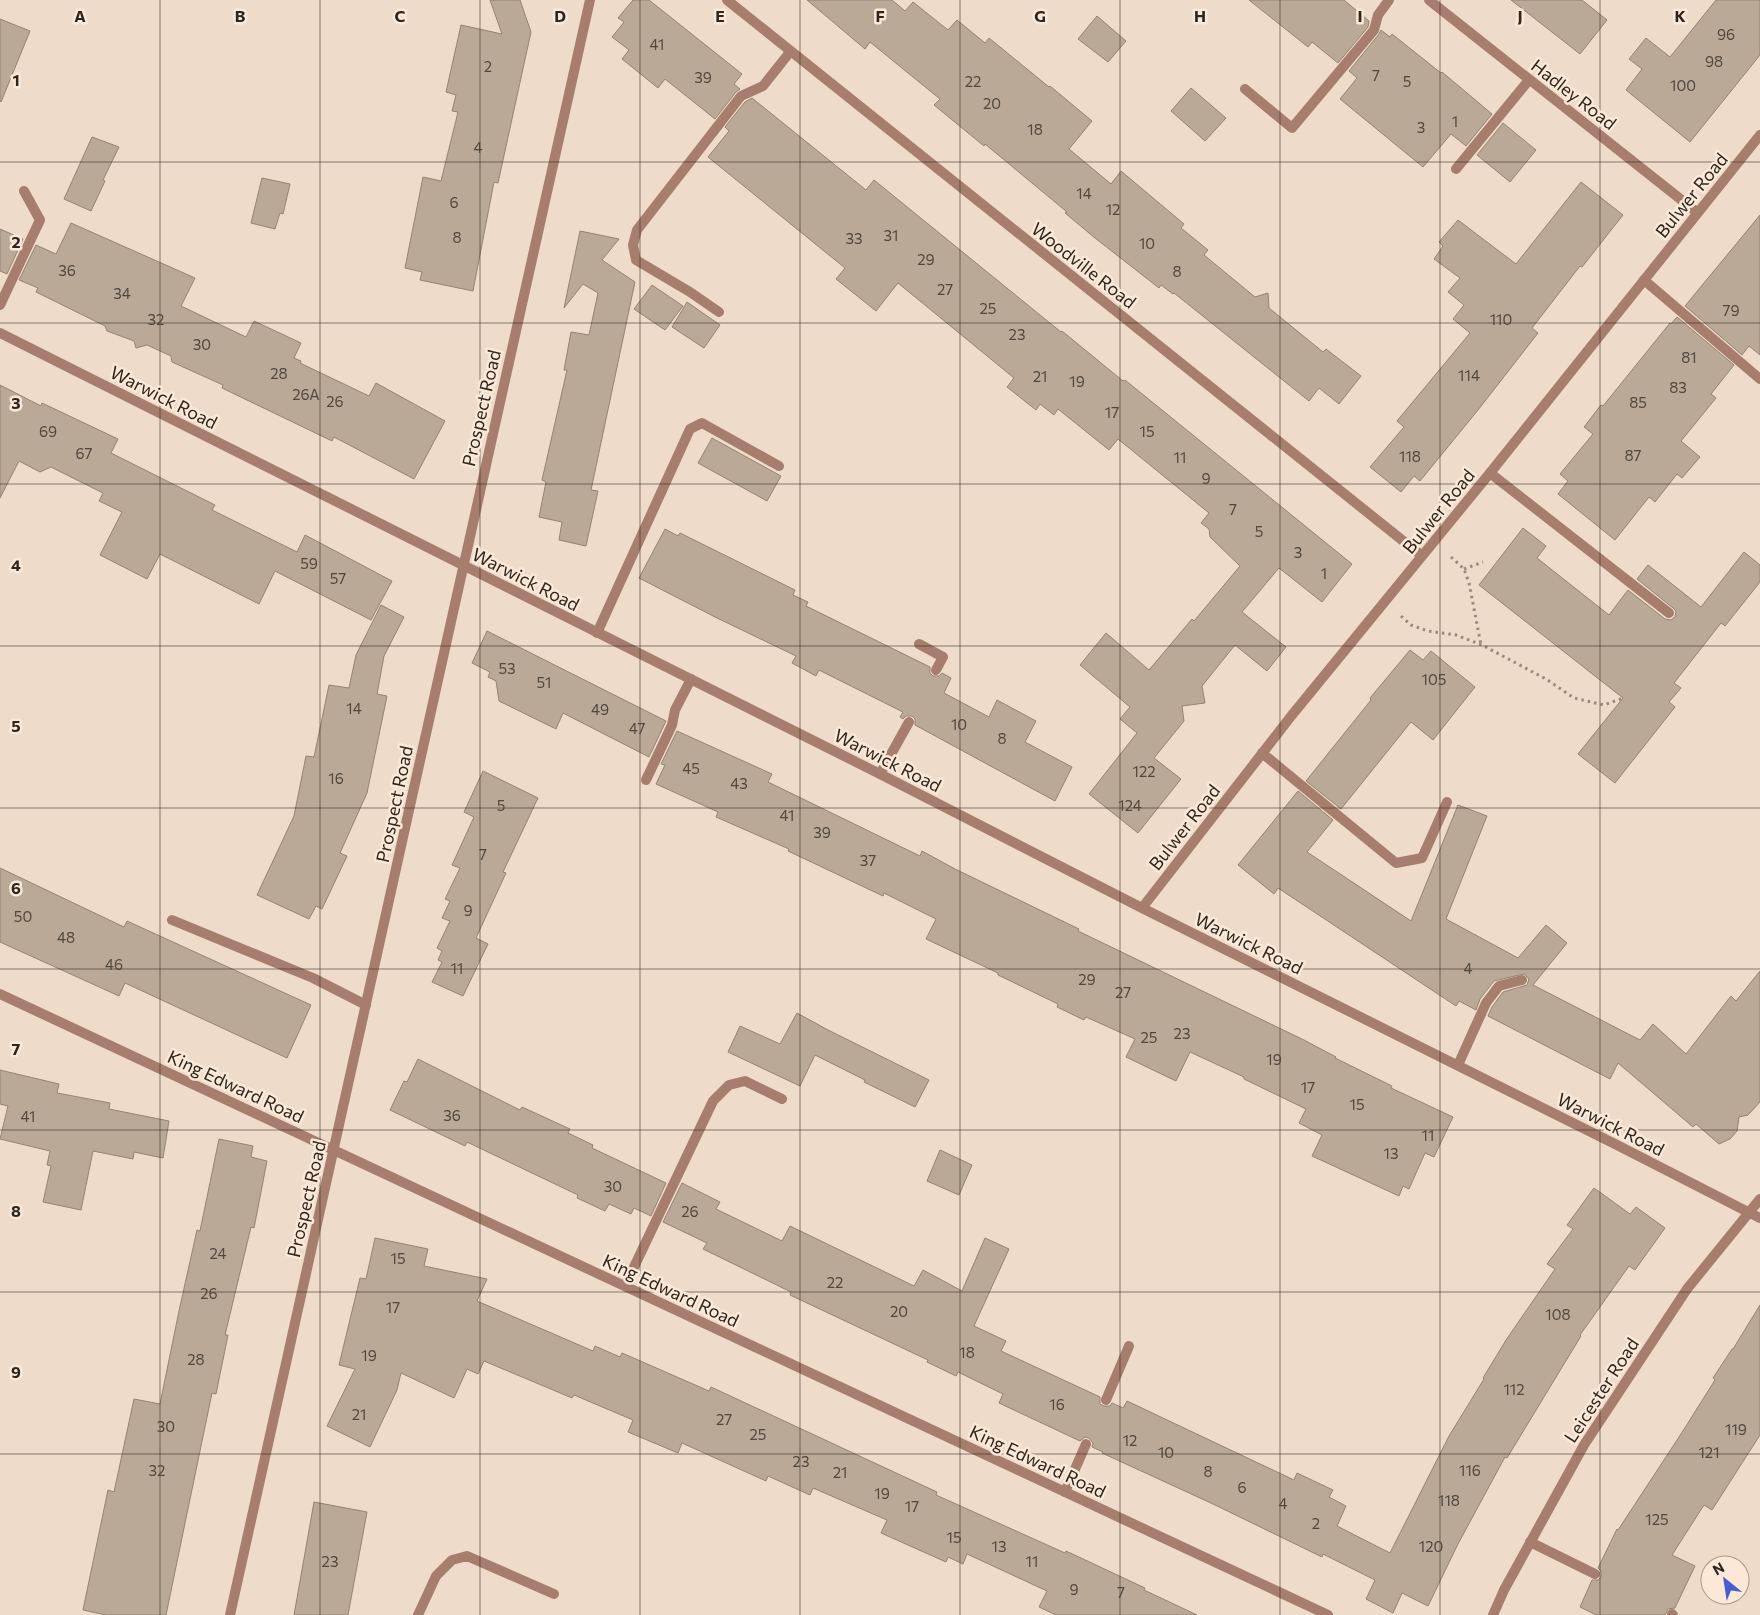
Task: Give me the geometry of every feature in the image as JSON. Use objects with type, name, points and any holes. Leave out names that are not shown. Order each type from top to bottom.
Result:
[{"type":"street","name":"Prospect Road","points":[[230,1615],[590,0]]},
{"type":"street","name":"Woodville Road","points":[[727,0],[1422,556]]},
{"type":"street","points":[[1245,89],[1292,128],[1374,30],[1378,15],[1389,0]]},
{"type":"street","name":"Hadley Road","points":[[1429,0],[1698,213]]},
{"type":"street","points":[[719,312],[690,292],[636,260],[632,245],[637,230],[741,96],[763,86],[790,52]]},
{"type":"street","points":[[1456,169],[1529,80]]},
{"type":"street","name":"Bulwer Road","points":[[1142,908],[1262,753],[1490,473],[1760,135]]},
{"type":"street","points":[[0,305],[40,220],[24,191]]},
{"type":"street","points":[[1644,280],[1760,379]]},
{"type":"street","name":"Warwick Road","points":[[0,333],[1760,1218]]},
{"type":"street","points":[[597,633],[690,429],[702,422],[779,466]]},
{"type":"street","points":[[1490,473],[1669,613]]},
{"type":"street","points":[[919,644],[943,657],[936,670]]},
{"type":"street","points":[[646,780],[672,725],[675,710],[691,679]]},
{"type":"street","points":[[880,774],[909,722]]},
{"type":"street","points":[[1262,753],[1396,863],[1422,858],[1447,802]]},
{"type":"street","points":[[172,920],[313,978],[366,1005]]},
{"type":"street","points":[[1458,1065],[1486,1003],[1499,986],[1522,980]]},
{"type":"street","name":"King Edward Road","points":[[0,994],[1328,1615]]},
{"type":"street","points":[[625,1286],[713,1101],[729,1085],[745,1081],[782,1099]]},
{"type":"street","name":"Leicester Road","points":[[1493,1615],[1504,1590],[1584,1445],[1687,1289],[1760,1198]]},
{"type":"street","points":[[1106,1400],[1129,1346]]},
{"type":"street","points":[[1065,1492],[1086,1444]]},
{"type":"street","points":[[1530,1542],[1595,1574]]},
{"type":"street","points":[[418,1615],[436,1576],[452,1560],[467,1556],[554,1594]]},
{"type":"path","points":[[1433,542],[1464,568],[1482,645]]},
{"type":"path","points":[[1464,568],[1483,562]]},
{"type":"path","points":[[1385,603],[1412,624],[1428,631],[1456,635],[1482,645],[1546,680],[1574,698],[1604,704],[1623,698]]},
{"type":"building","points":[[490,0],[520,0],[531,32],[498,183],[494,182],[473,291],[420,280],[422,272],[405,268],[423,177],[441,181],[458,112],[452,111],[456,95],[446,92],[461,25],[502,34]]},
{"type":"building","points":[[633,0],[649,0],[742,74],[734,84],[740,89],[715,119],[665,79],[658,88],[622,59],[629,50],[612,37],[624,22],[618,18]]},
{"type":"building","points":[[807,0],[892,0],[905,11],[913,2],[948,30],[957,20],[985,43],[989,38],[1092,121],[1069,149],[1111,184],[1121,171],[1184,224],[1181,228],[1208,250],[1204,255],[1255,297],[1268,293],[1269,308],[1323,352],[1326,349],[1361,376],[1339,404],[1319,388],[1309,401],[1174,293],[1161,285],[1159,288],[1095,238],[1065,213],[1067,212],[985,144],[984,146],[934,105],[940,99],[870,42],[865,49]]},
{"type":"building","points":[[1249,0],[1344,0],[1369,21],[1368,27],[1338,63],[1312,42],[1308,47]]},
{"type":"building","points":[[1511,0],[1582,0],[1607,20],[1580,54]]},
{"type":"building","points":[[1716,0],[1760,0],[1760,55],[1690,142],[1626,90],[1642,69],[1629,59],[1646,38],[1670,57]]},
{"type":"building","points":[[1097,16],[1126,41],[1108,62],[1078,39]]},
{"type":"building","points":[[0,19],[30,31],[1,102],[0,101]]},
{"type":"building","points":[[1381,30],[1390,37],[1392,34],[1442,72],[1492,114],[1466,146],[1451,134],[1423,167],[1340,99],[1357,78],[1349,71]]},
{"type":"building","points":[[1191,88],[1226,118],[1205,141],[1171,111]]},
{"type":"building","points":[[752,98],[866,190],[874,180],[1352,564],[1322,602],[1279,568],[1242,612],[1286,647],[1267,671],[1235,645],[1202,686],[1205,703],[1182,706],[1184,721],[1154,758],[1181,779],[1138,833],[1089,794],[1137,733],[1120,719],[1130,707],[1080,665],[1106,633],[1149,670],[1192,619],[1194,621],[1240,566],[1210,537],[1209,529],[1201,523],[1209,513],[1118,439],[1109,450],[1058,409],[1054,415],[1040,404],[1036,410],[1007,387],[1014,378],[898,283],[876,311],[836,279],[845,268],[708,157],[729,131],[725,127],[745,102]]},
{"type":"building","points":[[1503,123],[1536,150],[1510,182],[1477,155]]},
{"type":"building","points":[[92,137],[119,147],[91,211],[64,199]]},
{"type":"building","points":[[262,178],[290,184],[283,214],[280,213],[275,229],[251,223]]},
{"type":"building","points":[[1581,182],[1623,215],[1582,267],[1580,266],[1532,328],[1538,333],[1478,410],[1420,481],[1414,476],[1401,492],[1370,467],[1404,427],[1397,421],[1470,333],[1453,319],[1464,305],[1448,292],[1460,278],[1434,259],[1443,246],[1439,242],[1458,220],[1516,264]]},
{"type":"building","points":[[1760,215],[1760,355],[1749,346],[1742,355],[1685,306]]},
{"type":"building","points":[[71,223],[195,278],[181,306],[246,337],[254,321],[301,343],[294,358],[301,361],[300,363],[369,396],[376,383],[445,421],[414,479],[334,437],[332,441],[222,388],[223,385],[172,362],[171,356],[147,345],[136,348],[134,341],[107,331],[105,326],[36,292],[38,288],[19,280],[36,245],[56,254]]},
{"type":"building","points":[[0,229],[23,239],[7,274],[0,271]]},
{"type":"building","points":[[580,231],[619,239],[602,260],[635,282],[591,490],[598,491],[586,546],[559,540],[562,522],[539,517],[546,482],[542,480],[567,370],[564,370],[571,332],[589,335],[598,293],[583,284],[564,308]]},
{"type":"building","points":[[652,285],[683,306],[665,330],[634,309]]},
{"type":"building","points":[[687,302],[720,325],[704,348],[672,327]]},
{"type":"building","points":[[1677,317],[1734,365],[1711,394],[1716,398],[1681,441],[1700,457],[1682,478],[1677,474],[1655,502],[1649,497],[1615,540],[1558,494],[1568,481],[1560,474],[1593,434],[1584,427]]},
{"type":"building","points":[[0,385],[41,406],[42,403],[118,439],[111,453],[215,505],[212,510],[297,552],[305,535],[392,581],[371,620],[275,571],[259,604],[160,554],[147,579],[100,555],[122,512],[99,501],[103,493],[51,467],[40,472],[19,461],[0,498]]},
{"type":"building","points":[[712,438],[781,476],[767,501],[698,463]]},
{"type":"building","points":[[1523,528],[1546,546],[1537,558],[1609,615],[1628,590],[1665,619],[1671,620],[1675,617],[1676,611],[1673,608],[1637,579],[1648,565],[1701,607],[1744,552],[1760,565],[1760,582],[1725,626],[1721,623],[1674,683],[1681,688],[1669,702],[1675,707],[1615,783],[1578,754],[1623,698],[1479,585]]},
{"type":"building","points":[[665,529],[678,536],[680,533],[795,590],[793,595],[808,602],[806,606],[930,667],[930,673],[933,676],[939,676],[942,673],[951,678],[944,693],[989,717],[997,700],[1036,721],[1025,742],[1072,767],[1055,801],[915,725],[915,719],[912,716],[906,716],[903,719],[900,717],[903,712],[819,670],[816,676],[792,663],[796,656],[639,578]]},
{"type":"building","points":[[381,605],[404,617],[384,656],[377,694],[387,696],[367,793],[340,853],[347,856],[322,909],[316,906],[309,919],[257,895],[294,816],[306,756],[314,757],[329,685],[349,688],[356,655]]},
{"type":"building","points":[[487,631],[666,721],[649,757],[563,713],[556,729],[499,701],[496,681],[488,677],[490,672],[472,663]]},
{"type":"building","points":[[1410,650],[1423,660],[1431,651],[1475,687],[1433,740],[1411,722],[1341,809],[1306,781]]},
{"type":"building","points":[[677,731],[772,774],[768,782],[920,856],[922,851],[1079,929],[1078,931],[1304,1040],[1335,1058],[1392,1086],[1391,1088],[1453,1117],[1434,1157],[1425,1153],[1409,1189],[1403,1186],[1399,1196],[1312,1156],[1322,1135],[1299,1123],[1306,1109],[1244,1079],[1244,1077],[1190,1052],[1176,1081],[1126,1057],[1135,1039],[1086,1017],[1084,1020],[1057,1007],[1058,1004],[998,975],[998,973],[926,939],[936,919],[884,893],[883,896],[788,851],[789,849],[716,817],[718,812],[656,784],[665,765],[661,764]]},
{"type":"building","points":[[483,771],[538,798],[503,872],[506,873],[476,938],[488,944],[463,996],[432,982],[442,962],[438,960],[442,951],[437,948],[450,921],[442,918],[450,901],[445,899],[460,868],[452,865],[474,817],[464,812]]},
{"type":"building","points":[[1298,791],[1333,820],[1307,852],[1411,921],[1458,805],[1487,816],[1446,919],[1518,958],[1546,925],[1567,943],[1533,985],[1640,1040],[1653,1024],[1686,1054],[1731,996],[1736,1001],[1760,971],[1760,1102],[1748,1115],[1739,1117],[1737,1131],[1730,1139],[1719,1144],[1696,1124],[1693,1127],[1618,1063],[1610,1079],[1488,1016],[1503,992],[1527,985],[1529,979],[1524,974],[1494,981],[1480,999],[1476,1010],[1459,1001],[1456,1006],[1278,888],[1274,894],[1238,865]]},
{"type":"building","points":[[0,868],[124,927],[127,921],[311,1005],[287,1058],[125,983],[119,996],[0,942]]},
{"type":"building","points":[[797,1013],[929,1080],[915,1107],[815,1055],[800,1086],[728,1052],[740,1026],[780,1044]]},
{"type":"building","points":[[418,1059],[520,1110],[522,1107],[570,1129],[568,1133],[593,1145],[592,1148],[666,1183],[651,1216],[634,1208],[631,1214],[609,1204],[605,1211],[577,1198],[578,1195],[467,1142],[465,1146],[390,1110],[404,1081],[407,1082]]},
{"type":"building","points":[[0,1070],[59,1084],[57,1093],[110,1103],[109,1109],[169,1121],[163,1158],[134,1152],[133,1159],[93,1151],[81,1210],[43,1202],[51,1166],[47,1165],[50,1151],[0,1139],[8,1106],[0,1104]]},
{"type":"building","points":[[219,1139],[253,1146],[251,1157],[267,1161],[254,1228],[251,1227],[225,1335],[228,1335],[216,1394],[212,1393],[166,1615],[106,1615],[83,1610],[108,1490],[114,1492],[134,1399],[160,1404],[197,1230],[200,1231]]},
{"type":"building","points":[[940,1150],[972,1165],[959,1195],[927,1181]]},
{"type":"building","points":[[682,1183],[720,1202],[716,1209],[782,1241],[790,1226],[914,1286],[923,1270],[962,1291],[985,1238],[1009,1249],[974,1326],[1006,1341],[1001,1351],[1100,1397],[1100,1404],[1104,1406],[1110,1406],[1112,1403],[1123,1408],[1127,1401],[1294,1480],[1297,1473],[1333,1490],[1329,1497],[1346,1506],[1337,1526],[1390,1553],[1449,1436],[1506,1340],[1555,1269],[1547,1264],[1573,1229],[1567,1225],[1594,1188],[1630,1214],[1636,1207],[1665,1228],[1635,1270],[1629,1266],[1580,1335],[1507,1458],[1505,1457],[1458,1544],[1428,1606],[1402,1593],[1393,1613],[1366,1599],[1375,1580],[1323,1554],[1322,1557],[1102,1453],[1092,1447],[1093,1443],[1089,1438],[1085,1437],[1080,1441],[999,1403],[1003,1394],[958,1372],[956,1376],[927,1362],[928,1360],[790,1295],[791,1292],[703,1249],[707,1243],[663,1222]]},
{"type":"building","points":[[375,1238],[428,1249],[424,1266],[487,1279],[477,1301],[593,1351],[595,1346],[620,1357],[622,1353],[709,1391],[711,1387],[937,1492],[936,1495],[1065,1553],[1066,1551],[1145,1588],[1144,1590],[1197,1615],[1056,1615],[1039,1607],[1047,1591],[967,1554],[963,1564],[948,1557],[946,1562],[881,1533],[887,1520],[813,1488],[810,1495],[768,1476],[766,1481],[682,1443],[678,1453],[628,1432],[633,1420],[574,1395],[572,1398],[484,1361],[478,1374],[467,1369],[454,1398],[401,1373],[397,1390],[370,1447],[327,1426],[355,1369],[339,1365],[360,1278],[366,1279]]},
{"type":"building","points":[[1760,1305],[1760,1435],[1712,1510],[1704,1505],[1672,1555],[1695,1566],[1675,1608],[1668,1609],[1665,1615],[1596,1615],[1580,1607],[1592,1580],[1598,1580],[1601,1577],[1601,1571],[1598,1568],[1617,1529],[1681,1434],[1715,1380],[1713,1378]]},
{"type":"building","points":[[314,1502],[367,1512],[348,1615],[294,1615]]}]
